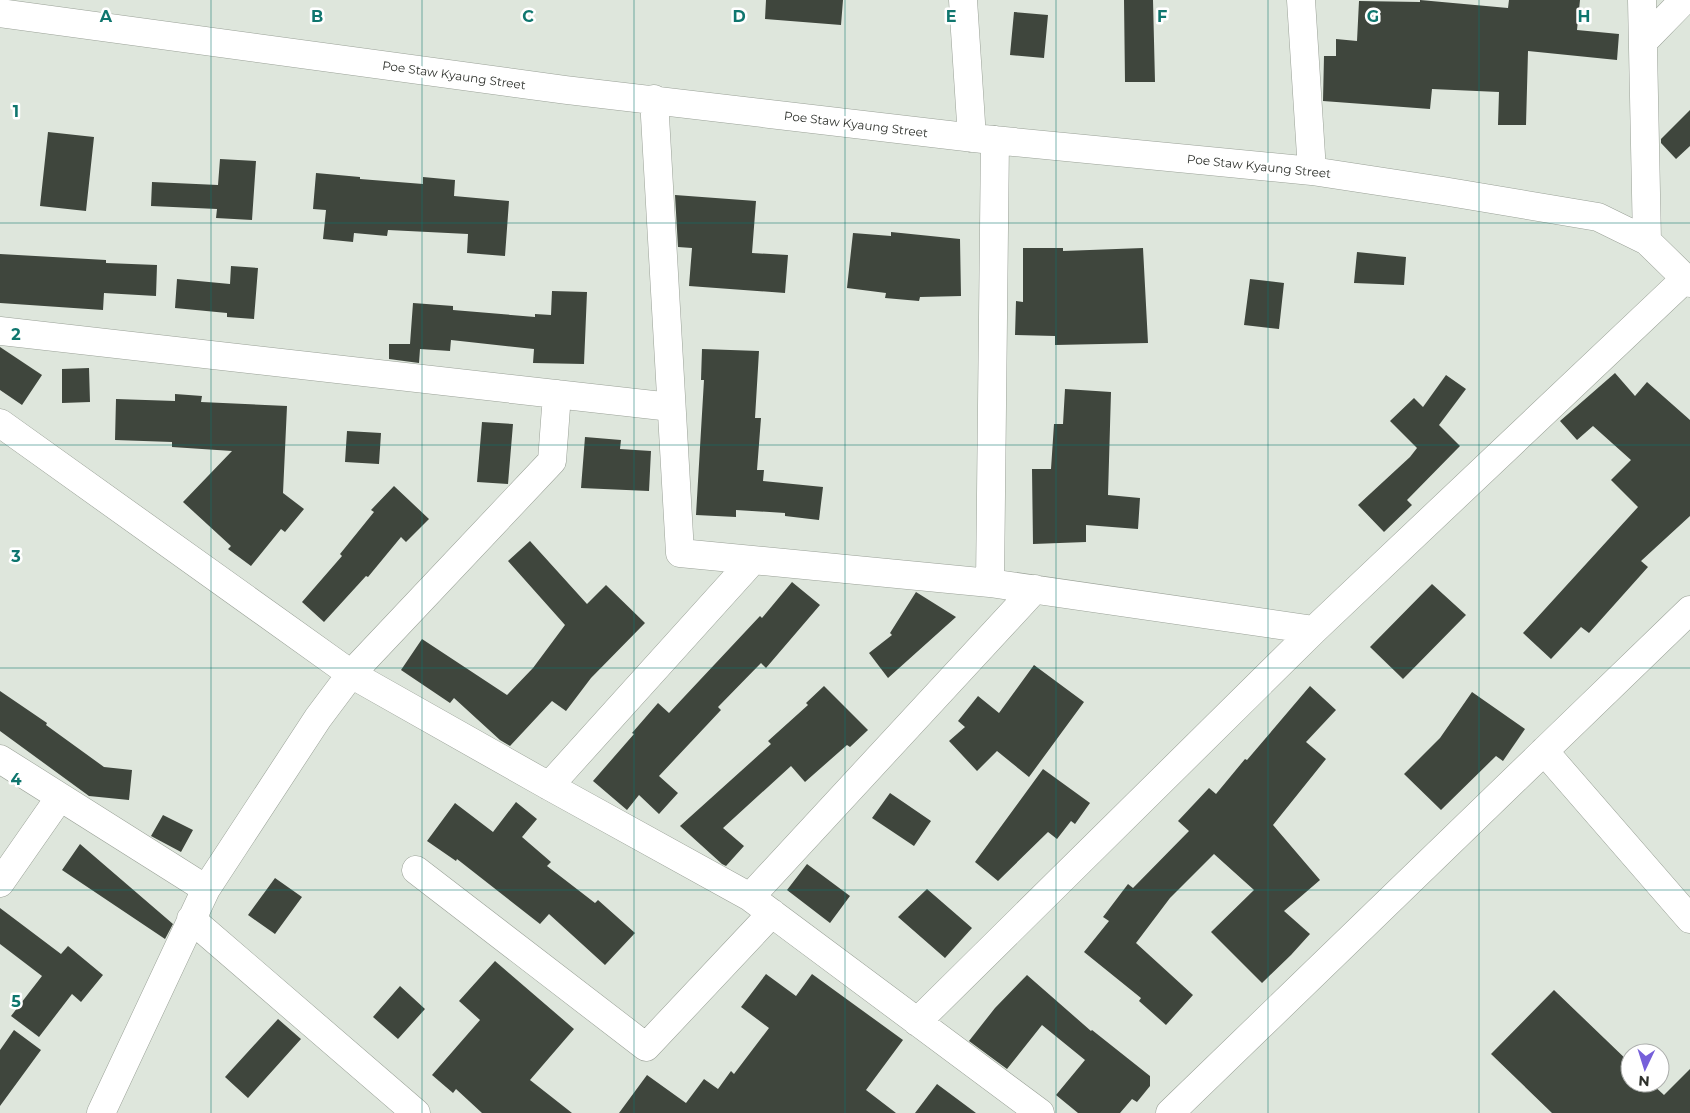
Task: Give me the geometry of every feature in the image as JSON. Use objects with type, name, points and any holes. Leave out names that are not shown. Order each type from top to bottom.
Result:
[{"type":"street","points":[[963,0],[984,139],[990,583]]},
{"type":"street","points":[[1301,0],[1312,171]]},
{"type":"street","points":[[1642,0],[1648,241]]},
{"type":"street","points":[[1643,42],[1684,0]]},
{"type":"street","name":"Poe Staw Kyaung Street","points":[[0,13],[566,90],[984,139],[1312,171],[1598,217],[1648,241],[1688,281]]},
{"type":"street","points":[[654,99],[680,553],[990,583],[1314,630]]},
{"type":"street","points":[[917,1022],[1314,630],[1688,281]]},
{"type":"street","points":[[0,331],[671,407]]},
{"type":"street","points":[[110,1109],[191,919],[206,889],[318,718],[351,674],[552,461],[557,394]]},
{"type":"street","points":[[0,423],[351,674],[750,897],[1040,1113]]},
{"type":"street","points":[[549,786],[753,560]]},
{"type":"street","points":[[750,897],[1035,589]]},
{"type":"street","points":[[1170,1113],[1690,610]]},
{"type":"street","points":[[1544,751],[1690,919]]},
{"type":"street","points":[[0,759],[206,889]]},
{"type":"street","points":[[0,883],[60,797]]},
{"type":"street","points":[[416,870],[646,1047],[772,913]]},
{"type":"street","points":[[191,919],[416,1113]]},
{"type":"building","points":[[766,0],[843,0],[841,25],[765,19]]},
{"type":"building","points":[[1124,0],[1153,0],[1155,82],[1125,82]]},
{"type":"building","points":[[1420,0],[1508,8],[1509,0],[1580,0],[1577,30],[1619,34],[1617,60],[1528,51],[1526,125],[1498,125],[1499,92],[1432,89],[1430,109],[1323,101],[1324,56],[1336,56],[1336,39],[1357,41],[1359,1],[1420,2]]},
{"type":"building","points":[[1014,12],[1048,15],[1044,58],[1010,55]]},
{"type":"building","points":[[1690,110],[1690,146],[1676,159],[1661,143],[1661,139]]},
{"type":"building","points":[[48,132],[94,137],[86,211],[40,206]]},
{"type":"building","points":[[220,159],[256,161],[252,220],[216,218],[217,209],[151,206],[152,182],[218,185]]},
{"type":"building","points":[[316,173],[423,184],[423,177],[455,180],[454,196],[509,201],[505,256],[467,253],[468,234],[388,230],[387,236],[354,233],[353,242],[323,239],[326,210],[313,209]]},
{"type":"building","points":[[675,195],[756,201],[752,253],[788,255],[785,293],[689,286],[692,248],[678,247]]},
{"type":"building","points":[[891,232],[960,239],[961,296],[920,297],[919,301],[885,298],[886,293],[847,288],[853,233],[891,236]]},
{"type":"building","points":[[1023,248],[1063,248],[1063,251],[1143,248],[1148,343],[1055,345],[1055,336],[1015,335],[1016,301],[1023,302]]},
{"type":"building","points":[[1357,252],[1406,257],[1404,285],[1354,283]]},
{"type":"building","points":[[0,254],[106,260],[106,263],[157,265],[156,296],[104,293],[103,310],[0,303]]},
{"type":"building","points":[[231,266],[258,268],[254,319],[227,317],[227,313],[175,308],[177,279],[230,284]]},
{"type":"building","points":[[1250,279],[1284,283],[1279,329],[1244,325]]},
{"type":"building","points":[[552,291],[587,292],[584,364],[533,363],[534,349],[451,340],[450,351],[420,349],[419,363],[389,359],[389,344],[410,344],[413,303],[453,306],[453,310],[535,317],[535,314],[551,315]]},
{"type":"building","points":[[0,347],[42,375],[22,405],[0,390]]},
{"type":"building","points":[[702,349],[759,351],[755,418],[761,418],[757,470],[764,470],[763,481],[823,487],[819,520],[785,516],[785,513],[736,510],[736,517],[696,515],[704,380],[701,380]]},
{"type":"building","points":[[89,368],[90,402],[62,403],[62,369]]},
{"type":"building","points":[[1615,373],[1635,396],[1647,382],[1690,420],[1690,516],[1641,561],[1648,567],[1589,633],[1581,627],[1551,659],[1523,633],[1638,507],[1611,480],[1631,460],[1593,426],[1577,440],[1560,421]]},
{"type":"building","points":[[1446,375],[1466,389],[1439,425],[1460,446],[1407,500],[1412,505],[1384,532],[1358,505],[1410,457],[1417,448],[1390,421],[1414,398],[1423,407]]},
{"type":"building","points":[[1065,389],[1111,392],[1108,495],[1140,498],[1138,529],[1086,525],[1086,542],[1033,544],[1032,469],[1051,469],[1054,424],[1063,424]]},
{"type":"building","points":[[175,394],[202,396],[201,402],[287,406],[283,493],[304,509],[285,532],[281,529],[251,566],[228,549],[231,546],[183,502],[232,451],[172,447],[172,442],[115,440],[116,399],[175,401]]},
{"type":"building","points":[[482,422],[513,424],[508,484],[477,482]]},
{"type":"building","points":[[347,431],[381,433],[379,464],[345,462]]},
{"type":"building","points":[[585,437],[621,440],[620,449],[651,451],[649,491],[581,488]]},
{"type":"building","points":[[394,486],[429,519],[406,542],[401,537],[368,577],[366,576],[324,622],[302,602],[342,556],[340,554],[374,512],[371,510]]},
{"type":"building","points":[[530,541],[587,604],[606,585],[645,623],[591,678],[566,711],[552,701],[510,746],[500,740],[454,698],[450,703],[401,670],[422,639],[507,695],[533,668],[565,625],[508,561]]},
{"type":"building","points":[[792,582],[820,605],[766,668],[761,663],[718,707],[721,710],[659,776],[678,793],[659,814],[639,795],[627,810],[593,781],[658,703],[669,713],[760,616],[762,618]]},
{"type":"building","points":[[1432,584],[1466,615],[1403,679],[1370,647]]},
{"type":"building","points":[[916,592],[956,617],[888,678],[869,653],[892,635],[890,633]]},
{"type":"building","points":[[1034,665],[1084,702],[1029,777],[997,751],[977,771],[949,741],[965,727],[958,721],[978,696],[999,713]]},
{"type":"building","points":[[824,686],[868,730],[850,747],[847,745],[805,782],[791,766],[723,828],[744,846],[726,866],[722,864],[680,826],[771,744],[768,741],[808,705],[806,703]]},
{"type":"building","points":[[1310,686],[1336,710],[1306,742],[1326,759],[1273,825],[1320,880],[1284,911],[1310,934],[1262,983],[1211,932],[1254,890],[1214,854],[1170,898],[1136,943],[1193,995],[1166,1025],[1139,1001],[1141,998],[1084,952],[1109,921],[1103,917],[1128,884],[1133,888],[1189,831],[1178,821],[1209,788],[1216,794]]},
{"type":"building","points":[[0,691],[47,723],[46,725],[104,767],[132,770],[129,800],[89,796],[0,731]]},
{"type":"building","points":[[1472,692],[1525,729],[1503,761],[1496,756],[1441,810],[1404,774],[1440,738]]},
{"type":"building","points":[[1043,769],[1090,803],[1075,824],[1071,821],[1057,839],[1048,832],[998,881],[975,862]]},
{"type":"building","points":[[890,793],[931,821],[914,846],[872,818]]},
{"type":"building","points":[[516,802],[537,819],[522,837],[551,862],[547,866],[595,903],[598,900],[635,933],[605,965],[549,914],[540,924],[457,859],[456,861],[427,841],[455,803],[493,832]]},
{"type":"building","points":[[163,815],[193,830],[181,852],[151,836]]},
{"type":"building","points":[[80,844],[173,924],[165,939],[62,870]]},
{"type":"building","points":[[807,864],[850,896],[830,923],[787,890]]},
{"type":"building","points":[[275,878],[302,897],[275,934],[248,915]]},
{"type":"building","points":[[927,889],[972,928],[945,958],[898,917]]},
{"type":"building","points":[[0,908],[61,954],[68,946],[103,975],[81,1002],[72,994],[39,1037],[11,1016],[42,976],[0,944]]},
{"type":"building","points":[[495,961],[574,1029],[530,1080],[572,1113],[482,1113],[456,1089],[453,1093],[432,1075],[480,1020],[459,1001]]},
{"type":"building","points":[[766,974],[796,996],[812,974],[903,1040],[866,1090],[896,1113],[619,1113],[647,1075],[686,1103],[704,1079],[718,1089],[731,1071],[734,1074],[769,1028],[741,1007]]},
{"type":"building","points":[[1027,975],[1091,1031],[1150,1076],[1150,1086],[1137,1102],[1132,1099],[1120,1113],[1078,1113],[1056,1095],[1085,1060],[1042,1025],[1007,1069],[969,1041],[995,1008]]},
{"type":"building","points":[[400,986],[425,1009],[398,1039],[373,1017]]},
{"type":"building","points":[[1554,990],[1620,1053],[1620,1093],[1662,1093],[1664,1095],[1670,1093],[1670,1089],[1690,1069],[1690,1113],[1552,1113],[1491,1054]]},
{"type":"building","points":[[278,1019],[301,1039],[248,1098],[225,1077]]},
{"type":"building","points":[[14,1030],[41,1050],[0,1106],[0,1050]]},
{"type":"building","points":[[937,1084],[976,1113],[915,1113]]}]
